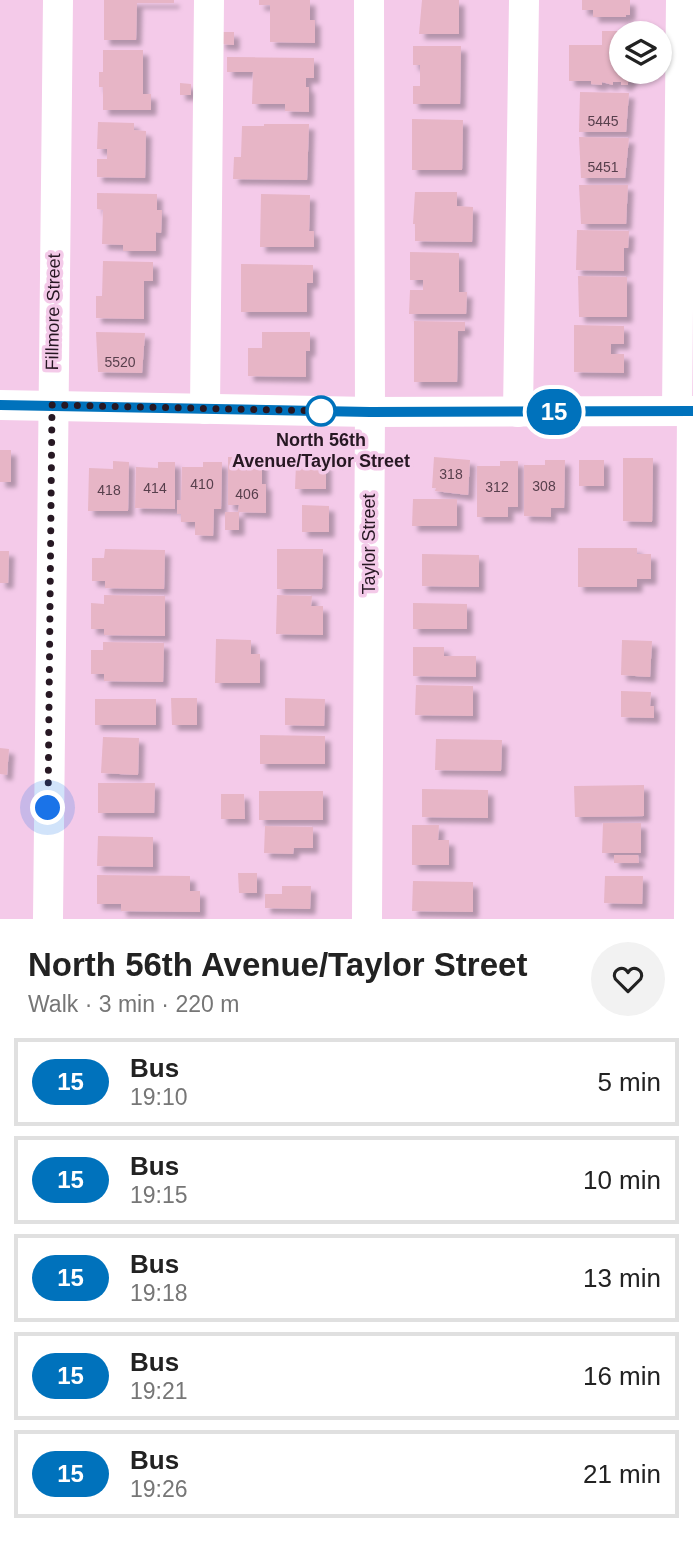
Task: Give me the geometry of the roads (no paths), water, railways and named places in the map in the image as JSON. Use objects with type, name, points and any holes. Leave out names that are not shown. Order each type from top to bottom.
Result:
[{"type":"street","name":"Fillmore Street","points":[[48,919],[58,0]]},
{"type":"street","points":[[205,409],[209,0]]},
{"type":"street","name":"Taylor Street","points":[[367,919],[369,0]]},
{"type":"street","points":[[518,412],[524,0]]},
{"type":"street","points":[[681,0],[687,411],[689,919]]},
{"type":"street","points":[[0,405],[370,412],[687,411]]},
{"type":"place","name":"North 56th Avenue/Taylor Street","points":[[321,411]]}]
